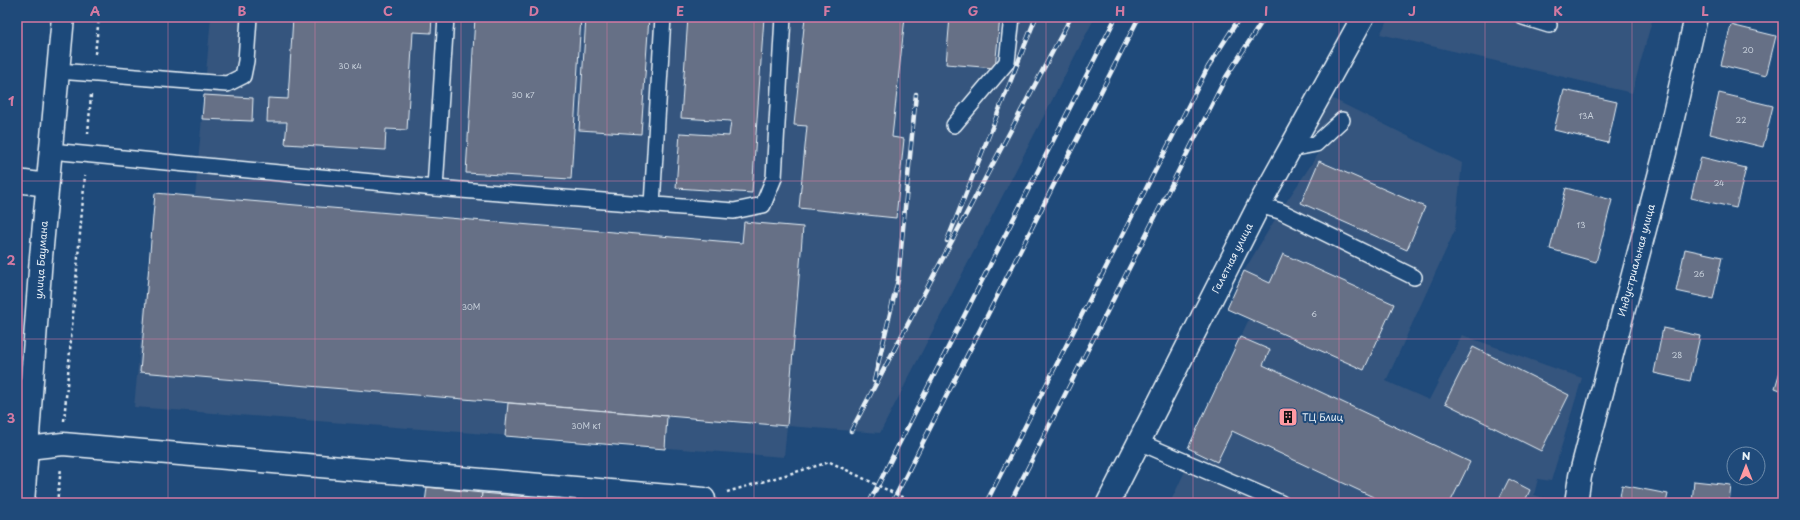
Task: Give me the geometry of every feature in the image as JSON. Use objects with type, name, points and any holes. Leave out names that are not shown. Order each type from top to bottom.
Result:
[{"type":"street","name":"улица Баумана","points":[[23,503],[47,185],[63,17]]},
{"type":"street","name":"Галетная улица","points":[[1108,503],[1259,204],[1363,17]]},
{"type":"street","name":"Индустриальная улица","points":[[1576,503],[1580,476],[1665,153],[1696,17]]},
{"type":"street","points":[[17,181],[47,185]]},
{"type":"street","points":[[28,448],[63,444],[704,499]]},
{"type":"lane","points":[[58,71],[227,84],[243,76],[246,61],[249,17]]},
{"type":"lane","points":[[435,188],[446,17]]},
{"type":"lane","points":[[652,204],[663,17]]},
{"type":"lane","points":[[51,151],[435,188],[734,211],[764,205],[774,178],[784,17]]},
{"type":"lane","points":[[954,125],[1007,62],[1012,17]]},
{"type":"lane","points":[[1523,17],[1549,24]]},
{"type":"lane","points":[[1290,149],[1316,144],[1342,120]]},
{"type":"lane","points":[[1259,204],[1280,211],[1414,277]]},
{"type":"lane","points":[[1139,442],[1280,503]]},
{"type":"path","points":[[58,503],[86,155],[99,17]]},
{"type":"path","points":[[704,499],[830,462],[914,503]]},
{"type":"shaded area","points":[[211,17],[1095,17],[880,433],[787,426],[784,457],[134,407],[155,193],[195,196]]},
{"type":"shaded area","points":[[1390,17],[1653,17],[1632,93],[1380,34]]},
{"type":"shaded area","points":[[1331,98],[1462,163],[1455,230],[1386,381],[1429,400],[1462,335],[1582,378],[1551,481],[1538,479],[1534,495],[1547,499],[1547,503],[1170,503],[1194,452],[1188,448],[1249,319],[1227,309],[1244,271],[1280,211],[1319,153],[1313,133]]},
{"type":"building","points":[[293,17],[432,17],[431,33],[413,32],[407,130],[386,129],[385,150],[285,144],[287,122],[267,122],[268,98],[288,99]]},
{"type":"building","points":[[475,17],[581,17],[571,179],[466,173]]},
{"type":"building","points":[[586,17],[649,17],[641,134],[579,130]]},
{"type":"building","points":[[688,17],[764,17],[752,193],[676,188],[680,133],[729,136],[731,121],[681,118]]},
{"type":"building","points":[[805,17],[905,17],[892,137],[904,139],[896,218],[799,208],[807,126],[794,125]]},
{"type":"building","points":[[950,17],[1000,17],[995,68],[946,64]]},
{"type":"building","points":[[1731,25],[1776,36],[1766,76],[1721,65]]},
{"type":"building","points":[[1564,90],[1617,102],[1608,143],[1554,130]]},
{"type":"building","points":[[1719,93],[1773,106],[1763,147],[1710,134]]},
{"type":"building","points":[[204,95],[253,98],[252,121],[202,119]]},
{"type":"building","points":[[1701,157],[1746,168],[1736,208],[1691,198]]},
{"type":"building","points":[[1319,161],[1425,207],[1407,250],[1301,203]]},
{"type":"building","points":[[1566,188],[1612,200],[1596,262],[1550,249]]},
{"type":"building","points":[[155,193],[742,243],[744,222],[803,227],[787,426],[140,372]]},
{"type":"building","points":[[1685,249],[1722,257],[1713,299],[1676,291]]},
{"type":"building","points":[[1283,254],[1394,304],[1364,370],[1227,309],[1244,271],[1270,283]]},
{"type":"building","points":[[1663,328],[1700,336],[1690,381],[1654,373]]},
{"type":"building","name":"ТЦ Блиц","points":[[1240,337],[1270,350],[1263,365],[1470,462],[1450,503],[1386,503],[1232,431],[1217,462],[1188,448]]},
{"type":"building","points":[[1473,347],[1569,395],[1541,451],[1445,403]]},
{"type":"building","points":[[1783,361],[1783,391],[1775,388]]},
{"type":"building","points":[[508,403],[667,416],[665,449],[505,436]]},
{"type":"building","points":[[1509,479],[1530,490],[1524,503],[1497,503]]},
{"type":"building","points":[[1694,481],[1731,486],[1729,503],[1692,503]]},
{"type":"building","points":[[1622,485],[1668,494],[1666,503],[1619,503]]},
{"type":"building","points":[[427,487],[482,493],[481,503],[425,503]]},
{"type":"building","points":[[482,493],[598,503],[481,503]]},
{"type":"railway","points":[[947,241],[1036,17]]},
{"type":"railway","points":[[851,431],[1071,17]]},
{"type":"railway","points":[[869,503],[1116,17]]},
{"type":"railway","points":[[892,503],[1139,17]]},
{"type":"railway","points":[[986,503],[1208,67],[1240,17]]},
{"type":"railway","points":[[1010,503],[1226,77],[1265,17]]},
{"type":"railway","points":[[874,381],[898,280],[916,94]]},
{"type":"place","name":"ТЦ Блиц","points":[[1288,417]]}]
